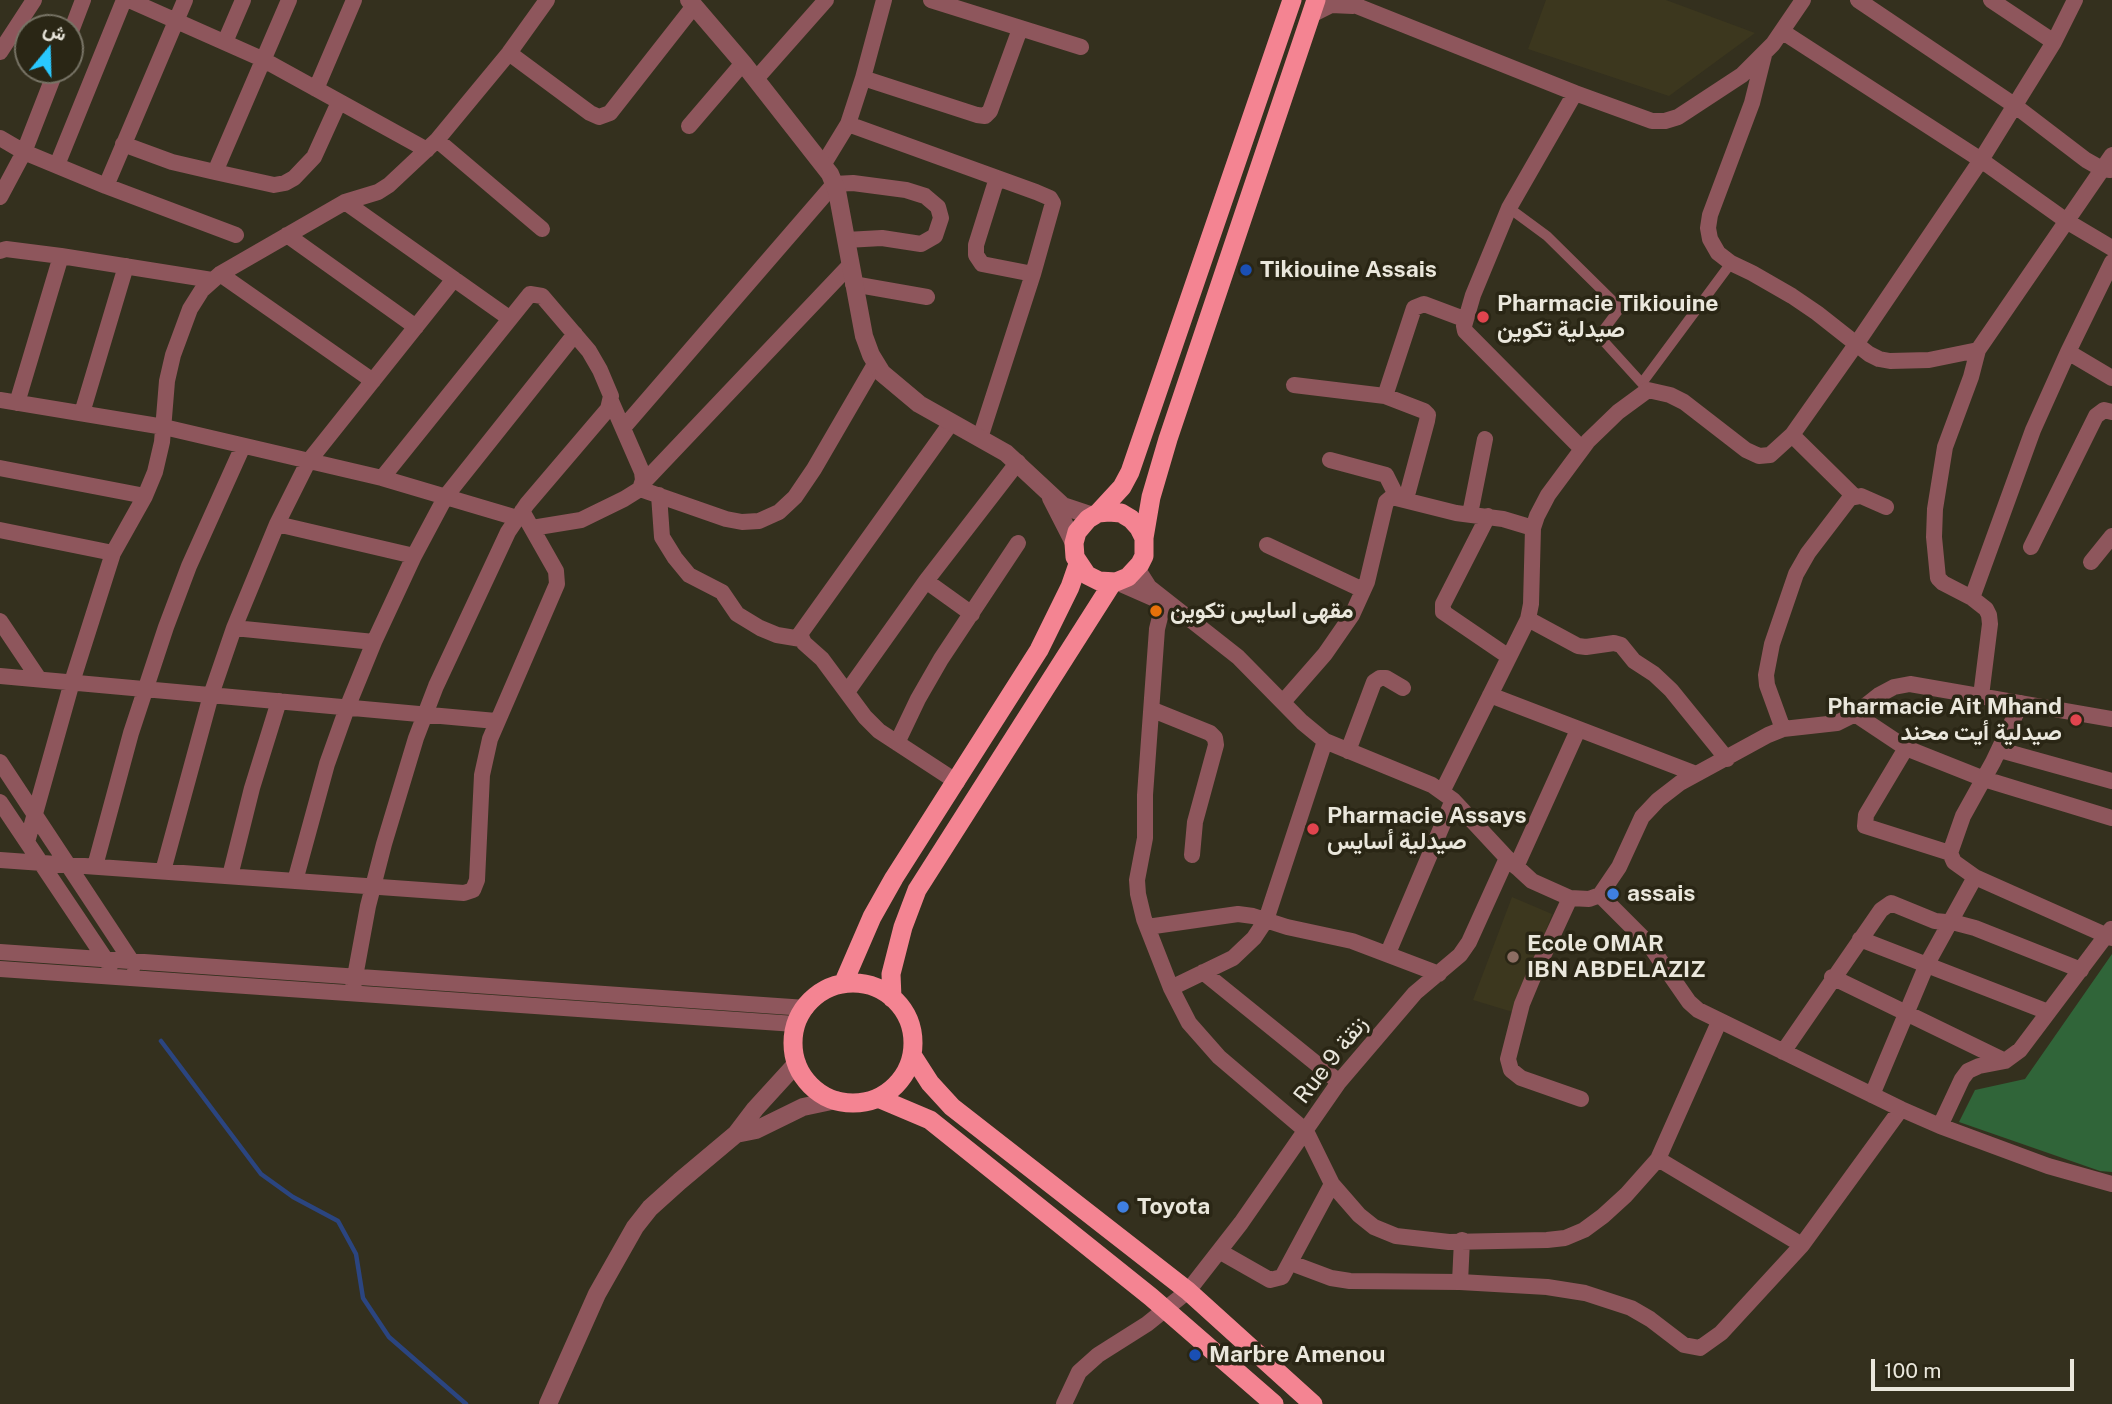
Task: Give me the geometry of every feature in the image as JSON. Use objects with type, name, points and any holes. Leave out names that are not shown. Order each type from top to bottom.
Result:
[{"type":"highway","points":[[1292,0],[1130,472],[1122,487],[1080,527],[1074,543],[1078,564],[1087,575],[1099,581],[1115,582],[1128,577],[1144,556],[1144,538],[1151,497],[1168,439],[1314,8]]},
{"type":"highway","points":[[1095,514],[1121,513],[1131,519],[1144,538]]},
{"type":"highway","points":[[843,984],[872,916],[919,836],[957,782],[1039,650],[1070,587],[1078,564]]},
{"type":"highway","points":[[892,998],[891,974],[903,928],[917,890],[1115,582]]},
{"type":"highway","points":[[843,984],[860,984],[877,988],[892,998],[906,1014],[913,1034],[912,1055],[901,1080],[878,1098],[857,1102],[836,1100],[812,1086],[797,1063],[793,1042],[801,1016],[823,991],[843,984]]},
{"type":"highway","points":[[912,1055],[930,1083],[951,1107],[1188,1291],[1313,1404]]},
{"type":"highway","points":[[878,1098],[915,1112],[930,1121],[1167,1309],[1274,1404]]},
{"type":"street","points":[[0,52],[34,0]]},
{"type":"street","points":[[57,165],[127,0],[262,59],[339,102],[432,145],[542,229]]},
{"type":"street","points":[[106,186],[185,0]]},
{"type":"street","points":[[225,42],[243,0]]},
{"type":"street","points":[[215,172],[289,0]]},
{"type":"street","points":[[316,89],[354,0]]},
{"type":"street","points":[[27,842],[72,682],[113,553],[145,496],[157,465],[164,427],[167,381],[180,333],[190,309],[202,290],[216,277],[345,202],[389,185],[432,145],[509,52],[547,0]]},
{"type":"street","points":[[823,165],[848,124],[884,0]]},
{"type":"street","points":[[932,0],[954,3],[1020,29],[1082,47]]},
{"type":"street","points":[[1314,8],[1348,3],[1635,116],[1652,121],[1665,121],[1678,117],[1720,90],[1764,55],[1783,33],[1803,0]]},
{"type":"street","points":[[1858,0],[2014,105],[2068,147],[2107,170]]},
{"type":"street","points":[[1991,0],[2010,5],[2054,42]]},
{"type":"street","points":[[1509,208],[1547,236],[1620,309],[1599,337],[1645,387],[1684,402],[1746,450],[1759,456],[1770,455],[1792,435],[1981,160],[2054,42],[2075,0]]},
{"type":"street","points":[[756,79],[820,2]]},
{"type":"street","points":[[509,52],[599,117],[610,113],[691,3],[756,79],[823,165],[834,184],[864,336],[876,364],[890,382],[951,423],[1018,462],[1063,506],[1095,514]]},
{"type":"street","points":[[863,78],[985,116],[990,111],[1020,29]]},
{"type":"street","points":[[1783,33],[1981,160],[2068,222],[2112,248]]},
{"type":"street","points":[[1764,55],[1752,103],[1708,228],[1710,239],[1718,253],[1731,263],[1792,296],[1869,354],[1890,361],[1929,360],[1978,350]]},
{"type":"street","points":[[689,126],[743,63]]},
{"type":"street","points":[[0,198],[24,152],[51,84]]},
{"type":"street","points":[[1575,93],[1509,208],[1464,319],[1465,331],[1582,449]]},
{"type":"street","points":[[123,144],[172,162],[274,185],[285,183],[294,178],[314,157],[339,102]]},
{"type":"street","points":[[848,124],[1050,198],[1053,203],[980,438]]},
{"type":"street","points":[[0,138],[24,152],[106,186],[236,235]]},
{"type":"street","points":[[1981,696],[1990,624],[1986,609],[1938,578],[1934,537],[1935,509],[1945,447],[1978,350],[2107,170],[2112,155]]},
{"type":"street","points":[[997,178],[976,245],[976,255],[982,264],[1033,274]]},
{"type":"street","points":[[623,428],[834,184],[853,183],[906,190],[925,196],[938,207],[941,218],[935,236],[921,244],[882,238],[846,240]]},
{"type":"street","points":[[345,202],[509,318]]},
{"type":"street","points":[[287,235],[416,327]]},
{"type":"street","points":[[0,251],[6,249],[216,277],[373,381]]},
{"type":"street","points":[[17,403],[61,256]]},
{"type":"street","points":[[1972,598],[2033,430],[2067,352],[2112,262]]},
{"type":"street","points":[[1388,953],[1490,695],[1528,619],[1531,604],[1533,528],[1548,495],[1582,449],[1645,387],[1731,263]]},
{"type":"street","points":[[532,528],[581,520],[624,499],[641,486],[850,265]]},
{"type":"street","points":[[82,413],[126,266]]},
{"type":"street","points":[[163,871],[211,695],[234,628],[278,524],[308,462],[454,279]]},
{"type":"street","points":[[853,284],[927,297]]},
{"type":"street","points":[[382,478],[527,296],[538,294],[575,334],[600,370],[642,472],[641,486]]},
{"type":"street","points":[[1385,396],[1414,308],[1423,304],[1464,319]]},
{"type":"street","points":[[295,881],[320,788],[347,708],[414,556],[446,496],[575,334]]},
{"type":"street","points":[[2067,352],[2112,378]]},
{"type":"street","points":[[641,486],[726,519],[759,521],[779,512],[795,497],[814,469],[876,364]]},
{"type":"street","points":[[1294,385],[1385,396],[1428,415],[1402,498]]},
{"type":"street","points":[[0,400],[164,427],[382,478],[519,514],[532,528],[556,571],[556,590],[489,739],[482,775],[475,887],[464,892],[0,860]]},
{"type":"street","points":[[352,993],[384,844],[425,714],[475,598],[519,514],[608,410],[611,401]]},
{"type":"street","points":[[2031,547],[2096,416],[2104,410],[2112,412]]},
{"type":"street","points":[[801,639],[802,630],[951,423]]},
{"type":"street","points":[[1792,435],[1854,496],[1886,507]]},
{"type":"street","points":[[1470,514],[1485,439]]},
{"type":"street","points":[[95,866],[145,689],[189,566],[243,446]]},
{"type":"street","points":[[1330,460],[1386,474],[1402,498]]},
{"type":"street","points":[[847,692],[926,581],[1018,462]]},
{"type":"street","points":[[0,468],[145,496]]},
{"type":"street","points":[[659,495],[662,537],[690,575],[722,592],[737,614],[753,624],[777,635],[801,639],[822,659],[865,718],[897,743],[957,782]]},
{"type":"street","points":[[1049,495],[1074,543]]},
{"type":"street","points":[[1783,729],[1767,685],[1766,675],[1772,644],[1797,574],[1808,553],[1846,502],[1854,496]]},
{"type":"street","points":[[1283,702],[1325,654],[1352,615],[1376,550],[1387,502],[1392,497],[1533,528]]},
{"type":"street","points":[[1488,516],[1443,604],[1443,612],[1510,657]]},
{"type":"street","points":[[278,524],[414,556]]},
{"type":"street","points":[[0,530],[113,553]]},
{"type":"street","points":[[2091,562],[2112,536]]},
{"type":"street","points":[[897,743],[918,699],[1017,543]]},
{"type":"street","points":[[1267,545],[1363,590]]},
{"type":"street","points":[[1137,568],[1145,583],[1238,657],[1302,722],[1325,741],[1404,772],[1448,796],[1511,863],[1532,881],[1570,898],[1589,899],[1600,895],[1619,867],[1642,817],[1658,800],[1696,774],[1757,740],[1783,729],[1837,723],[1894,687],[1910,684],[2112,719]]},
{"type":"street","points":[[926,581],[972,614]]},
{"type":"street","points":[[1115,582],[1169,604]]},
{"type":"street","points":[[1169,604],[1160,617],[1157,629],[1145,795],[1145,838],[1137,880],[1147,928],[1171,988],[1189,1023],[1219,1057],[1306,1131],[1332,1184],[1359,1215],[1374,1227],[1396,1236],[1435,1241],[1535,1241],[1565,1238],[1584,1230],[1603,1216],[1658,1159],[1718,1021]]},
{"type":"street","points":[[1528,619],[1578,646],[1614,643],[1621,645],[1634,661],[1654,674],[1671,691],[1727,759]]},
{"type":"street","points":[[0,621],[39,679]]},
{"type":"street","points":[[234,628],[374,642]]},
{"type":"street","points":[[0,676],[496,721]]},
{"type":"street","points":[[1348,751],[1374,682],[1386,678],[1403,688]]},
{"type":"street","points":[[1490,695],[1696,774]]},
{"type":"street","points":[[230,876],[252,788],[279,701]]},
{"type":"street","points":[[1940,1126],[1968,1071],[2005,1061],[2020,1050],[2110,934],[1975,877],[1954,862],[1950,853],[1963,816],[2000,750],[2021,703]]},
{"type":"street","points":[[1153,710],[1210,733],[1215,738],[1216,746],[1195,822],[1192,855]]},
{"type":"street","points":[[1855,714],[1906,748],[1984,779],[2112,818]]},
{"type":"street","name":"Rue 9 زنقة","points":[[1064,1404],[1079,1372],[1098,1355],[1167,1309],[1188,1291],[1241,1223],[1339,1082],[1415,993],[1460,955],[1511,863],[1578,730]]},
{"type":"street","points":[[1171,988],[1233,958],[1266,920],[1325,741]]},
{"type":"street","points":[[1906,748],[1866,815],[1865,826],[1950,853]]},
{"type":"street","points":[[2000,750],[2112,782]]},
{"type":"street","points":[[0,762],[143,979]]},
{"type":"street","points":[[0,802],[117,977]]},
{"type":"street","points":[[1872,1095],[1927,964],[1975,877]]},
{"type":"street","points":[[1600,895],[1648,943],[1689,1002],[1698,1010],[1901,1110],[2048,1166],[2112,1184]]},
{"type":"street","points":[[1570,898],[1532,980],[1508,1059],[1511,1070],[1521,1078],[1581,1099]]},
{"type":"street","points":[[1783,1052],[1881,909],[1891,903],[1935,921],[1975,928],[2081,970]]},
{"type":"street","points":[[1147,928],[1238,915],[1352,941],[1439,974]]},
{"type":"street","points":[[1860,939],[2049,1012]]},
{"type":"street","points":[[0,952],[355,977],[801,1016]]},
{"type":"street","points":[[0,969],[352,993],[801,1016]]},
{"type":"street","points":[[1203,972],[1339,1082]]},
{"type":"street","points":[[1832,977],[2005,1061]]},
{"type":"street","points":[[548,1404],[597,1294],[635,1227],[650,1208],[736,1134],[797,1063]]},
{"type":"street","points":[[736,1134],[756,1130],[803,1107],[836,1100]]},
{"type":"street","points":[[1291,1263],[1331,1278],[1350,1281],[1460,1282],[1547,1287],[1585,1293],[1631,1308],[1684,1345],[1700,1348],[1721,1333],[1802,1245],[1901,1110]]},
{"type":"street","points":[[1658,1159],[1802,1245]]},
{"type":"street","points":[[1219,1251],[1270,1280],[1282,1277],[1332,1184]]},
{"type":"street","points":[[1460,1282],[1462,1240]]},
{"type":"shaded area","points":[[1546,0],[1666,0],[1755,33],[1669,96],[1528,49]]},
{"type":"shaded area","name":"Ecole OMAR IBN ABDELAZIZ","points":[[1512,897],[1552,914],[1516,1013],[1473,1000]]},
{"type":"green space","points":[[2112,954],[2112,1172],[2100,1171],[1959,1122],[1975,1090],[2025,1079]]},
{"type":"waterway","points":[[161,1041],[261,1174],[293,1197],[338,1221],[356,1254],[363,1298],[389,1337],[466,1404]]},
{"type":"place","name":"Tikiouine Assais","points":[[1246,270]]},
{"type":"place","name":"Pharmacie Tikiouine صيدلية تكوين","points":[[1483,317]]},
{"type":"place","name":"مقهى اسايس تكوين","points":[[1156,611]]},
{"type":"place","name":"Pharmacie Ait Mhand صيدلية أيت محند","points":[[2076,720]]},
{"type":"place","name":"Pharmacie Assays صيدلية أسايس","points":[[1313,829]]},
{"type":"place","name":"assais","points":[[1613,894]]},
{"type":"place","name":"Ecole OMAR IBN ABDELAZIZ","points":[[1513,957]]},
{"type":"place","name":"Toyota","points":[[1123,1207]]},
{"type":"place","name":"Marbre Amenou","points":[[1195,1355]]}]
